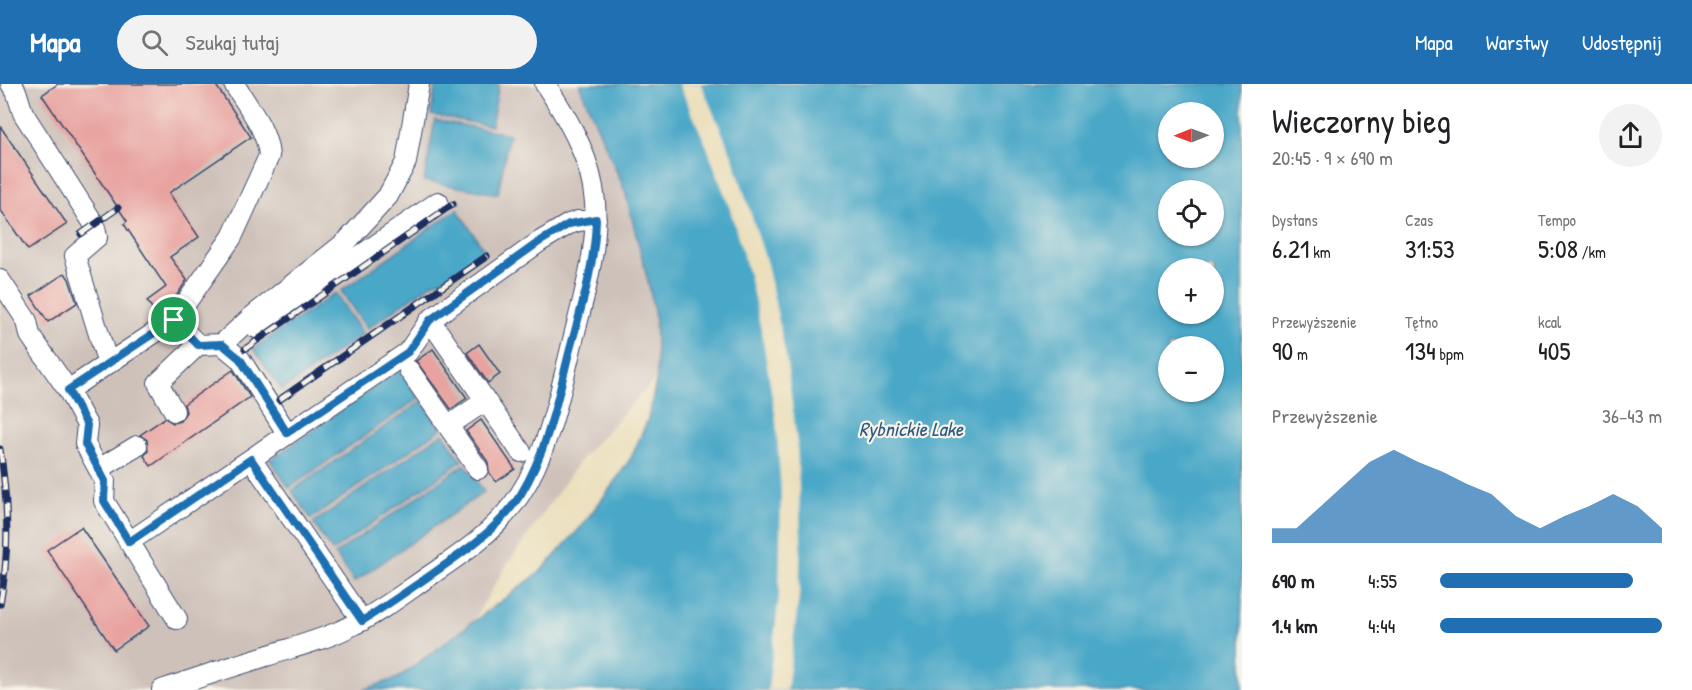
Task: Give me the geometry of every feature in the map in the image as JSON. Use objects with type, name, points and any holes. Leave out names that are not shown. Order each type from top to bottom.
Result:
[{"type":"lane","points":[[12,84],[23,113],[94,224],[97,237],[75,256],[108,364]]},
{"type":"lane","points":[[68,390],[174,320],[232,237],[269,156],[268,142],[262,129],[234,84]]},
{"type":"lane","points":[[225,347],[254,315],[347,241],[388,196],[406,162],[419,84]]},
{"type":"lane","points":[[162,690],[313,641],[362,621],[479,540],[520,495],[538,460],[557,399],[590,273],[596,219],[595,192],[584,151],[545,84]]},
{"type":"lane","points":[[225,347],[438,202]]},
{"type":"lane","points":[[129,542],[408,352],[430,320],[559,228],[578,221],[596,219]]},
{"type":"lane","points":[[0,280],[27,321],[30,335],[68,390],[87,425],[85,444],[105,481],[104,501],[177,619]]},
{"type":"lane","points":[[174,320],[198,345],[225,347],[240,359],[287,433]]},
{"type":"lane","points":[[430,320],[521,452]]},
{"type":"lane","points":[[174,411],[158,383],[198,345]]},
{"type":"lane","points":[[410,370],[478,469]]},
{"type":"lane","points":[[448,426],[485,400]]},
{"type":"lane","points":[[99,469],[137,446]]},
{"type":"lane","points":[[251,459],[362,621]]},
{"type":"shaded area","points":[[0,84],[579,84],[625,191],[649,285],[654,318],[657,377],[582,458],[506,566],[433,688],[429,690],[0,690]]},
{"type":"water","points":[[436,84],[499,84],[491,126],[431,115]]},
{"type":"water","name":"Rybnickie Lake","points":[[579,84],[1242,84],[1242,690],[363,690],[398,678],[540,572],[580,528],[606,494],[631,458],[648,419],[657,377],[655,318],[625,191]]},
{"type":"water","points":[[435,120],[509,134],[498,194],[424,181]]},
{"type":"water","points":[[457,209],[485,251],[440,281],[434,282],[367,329],[341,291]]},
{"type":"water","points":[[335,293],[363,334],[282,390],[253,349]]},
{"type":"water","points":[[400,370],[419,398],[289,488],[270,460]]},
{"type":"water","points":[[422,401],[441,429],[311,519],[292,491]]},
{"type":"water","points":[[443,433],[462,461],[332,551],[313,523]]},
{"type":"water","points":[[465,464],[484,492],[354,582],[335,554]]},
{"type":"pier","points":[[679,84],[701,84],[733,158],[767,264],[786,357],[797,443],[801,538],[799,595],[787,690],[768,690],[779,596],[781,492],[776,420],[762,334],[749,275],[730,209],[707,147]]},
{"type":"building","points":[[58,84],[215,84],[251,137],[169,193],[199,237],[170,257],[187,280],[177,295],[154,311],[147,301],[166,287],[124,224],[127,221],[42,95]]},
{"type":"building","points":[[0,126],[67,224],[28,250],[0,209]]},
{"type":"building","points":[[65,273],[77,303],[48,322],[31,296]]},
{"type":"building","points":[[479,344],[500,374],[488,383],[467,353]]},
{"type":"building","points":[[433,349],[467,398],[451,409],[416,361]]},
{"type":"building","points":[[233,370],[250,397],[151,466],[144,456],[148,451],[147,440],[140,435],[165,418],[173,423],[180,421],[186,412],[184,404]]},
{"type":"building","points":[[481,420],[515,469],[496,482],[489,472],[488,462],[466,431]]},
{"type":"building","points":[[81,527],[149,626],[114,650],[47,550]]},
{"type":"railway","points":[[245,349],[453,204]]},
{"type":"railway","points":[[81,234],[118,208]]},
{"type":"railway","points":[[279,400],[487,256]]},
{"type":"railway","points":[[0,449],[7,527],[0,604]]},
{"type":"route","points":[[596,219],[590,273],[557,399],[538,460],[520,495],[508,512],[479,540],[362,621],[251,459],[129,542],[104,501],[105,481],[85,444],[87,425],[68,390],[174,320],[198,345],[222,344],[240,359],[287,433],[408,352],[430,320],[559,228],[578,221],[596,219]]}]
